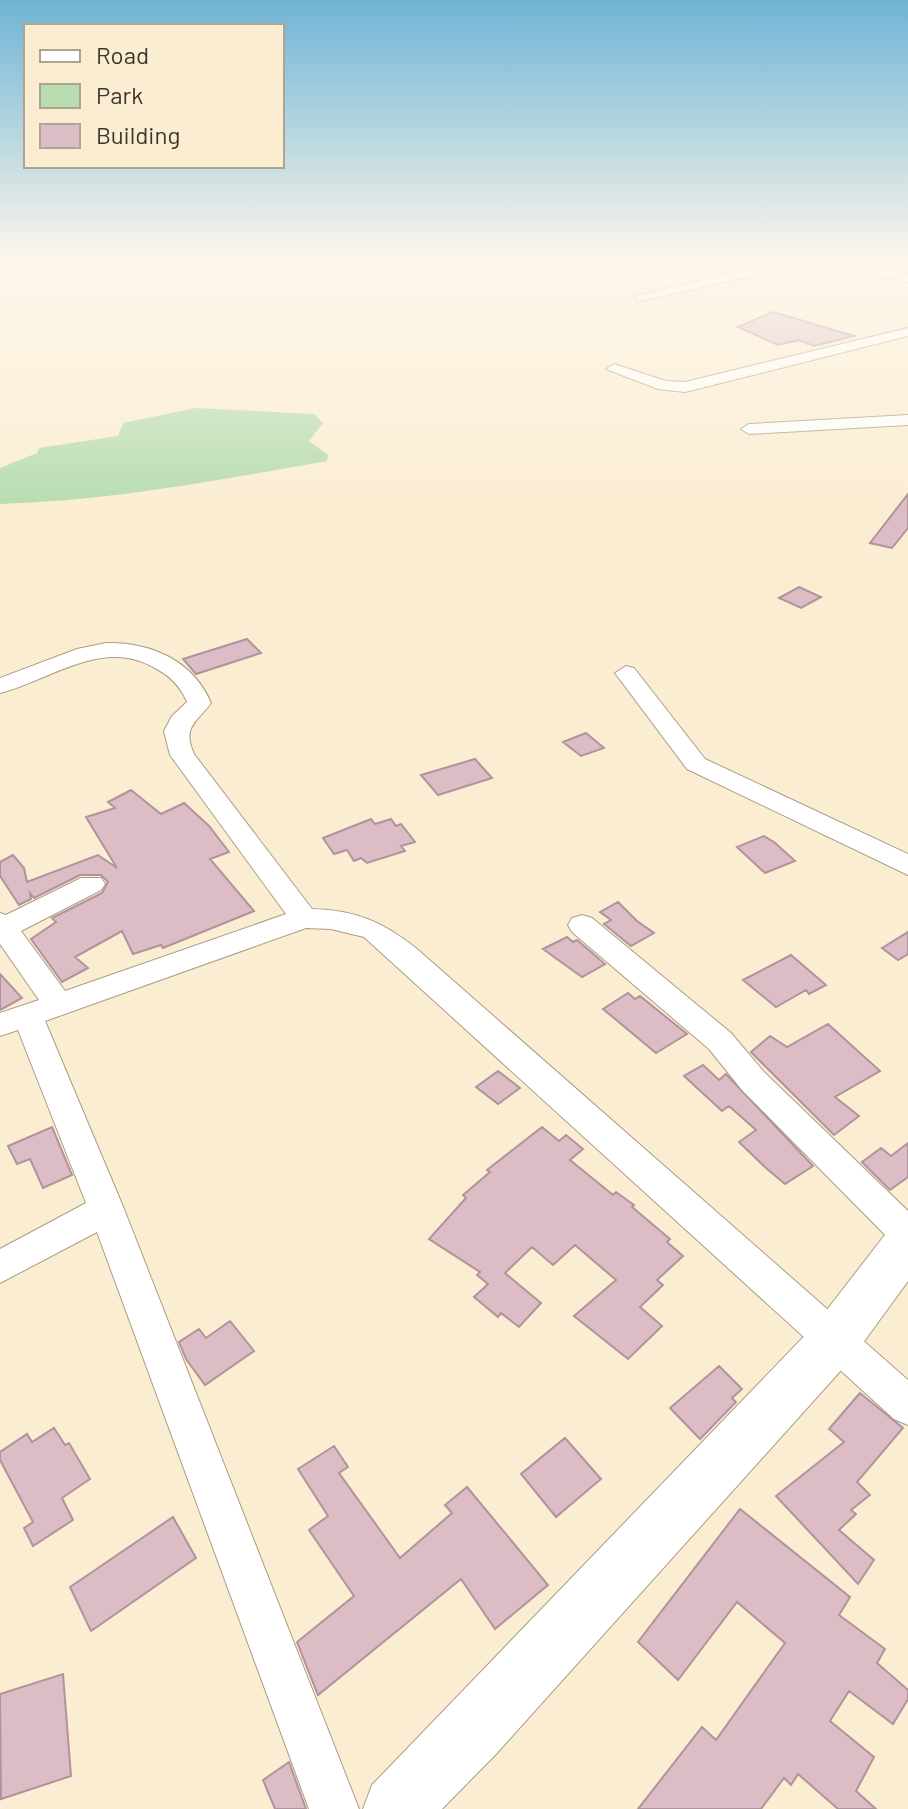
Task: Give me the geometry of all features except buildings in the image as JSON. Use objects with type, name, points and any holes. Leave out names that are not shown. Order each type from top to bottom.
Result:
[{"type":"street","points":[[614,369],[664,386],[685,387],[862,343]]},
{"type":"street","points":[[749,429],[908,420]]},
{"type":"street","points":[[0,686],[38,674],[79,654],[130,647],[162,660],[191,681],[199,703],[175,726],[174,738],[182,755],[304,918]]},
{"type":"street","points":[[626,673],[696,764],[868,843],[908,866]]},
{"type":"street","points":[[91,884],[2,926],[29,1016],[106,1209],[334,1809]]},
{"type":"street","points":[[29,1016],[304,918],[331,919],[374,930],[407,956],[908,1406]]},
{"type":"street","points":[[582,925],[720,1041],[753,1081],[908,1234]]},
{"type":"street","points":[[0,1267],[106,1209]]},
{"type":"street","points":[[396,1809],[474,1730],[834,1341],[908,1242]]},
{"type":"green space","points":[[196,408],[314,414],[323,423],[309,441],[328,455],[327,461],[123,494],[0,504],[0,468],[37,453],[39,448],[118,436],[123,423]]}]
